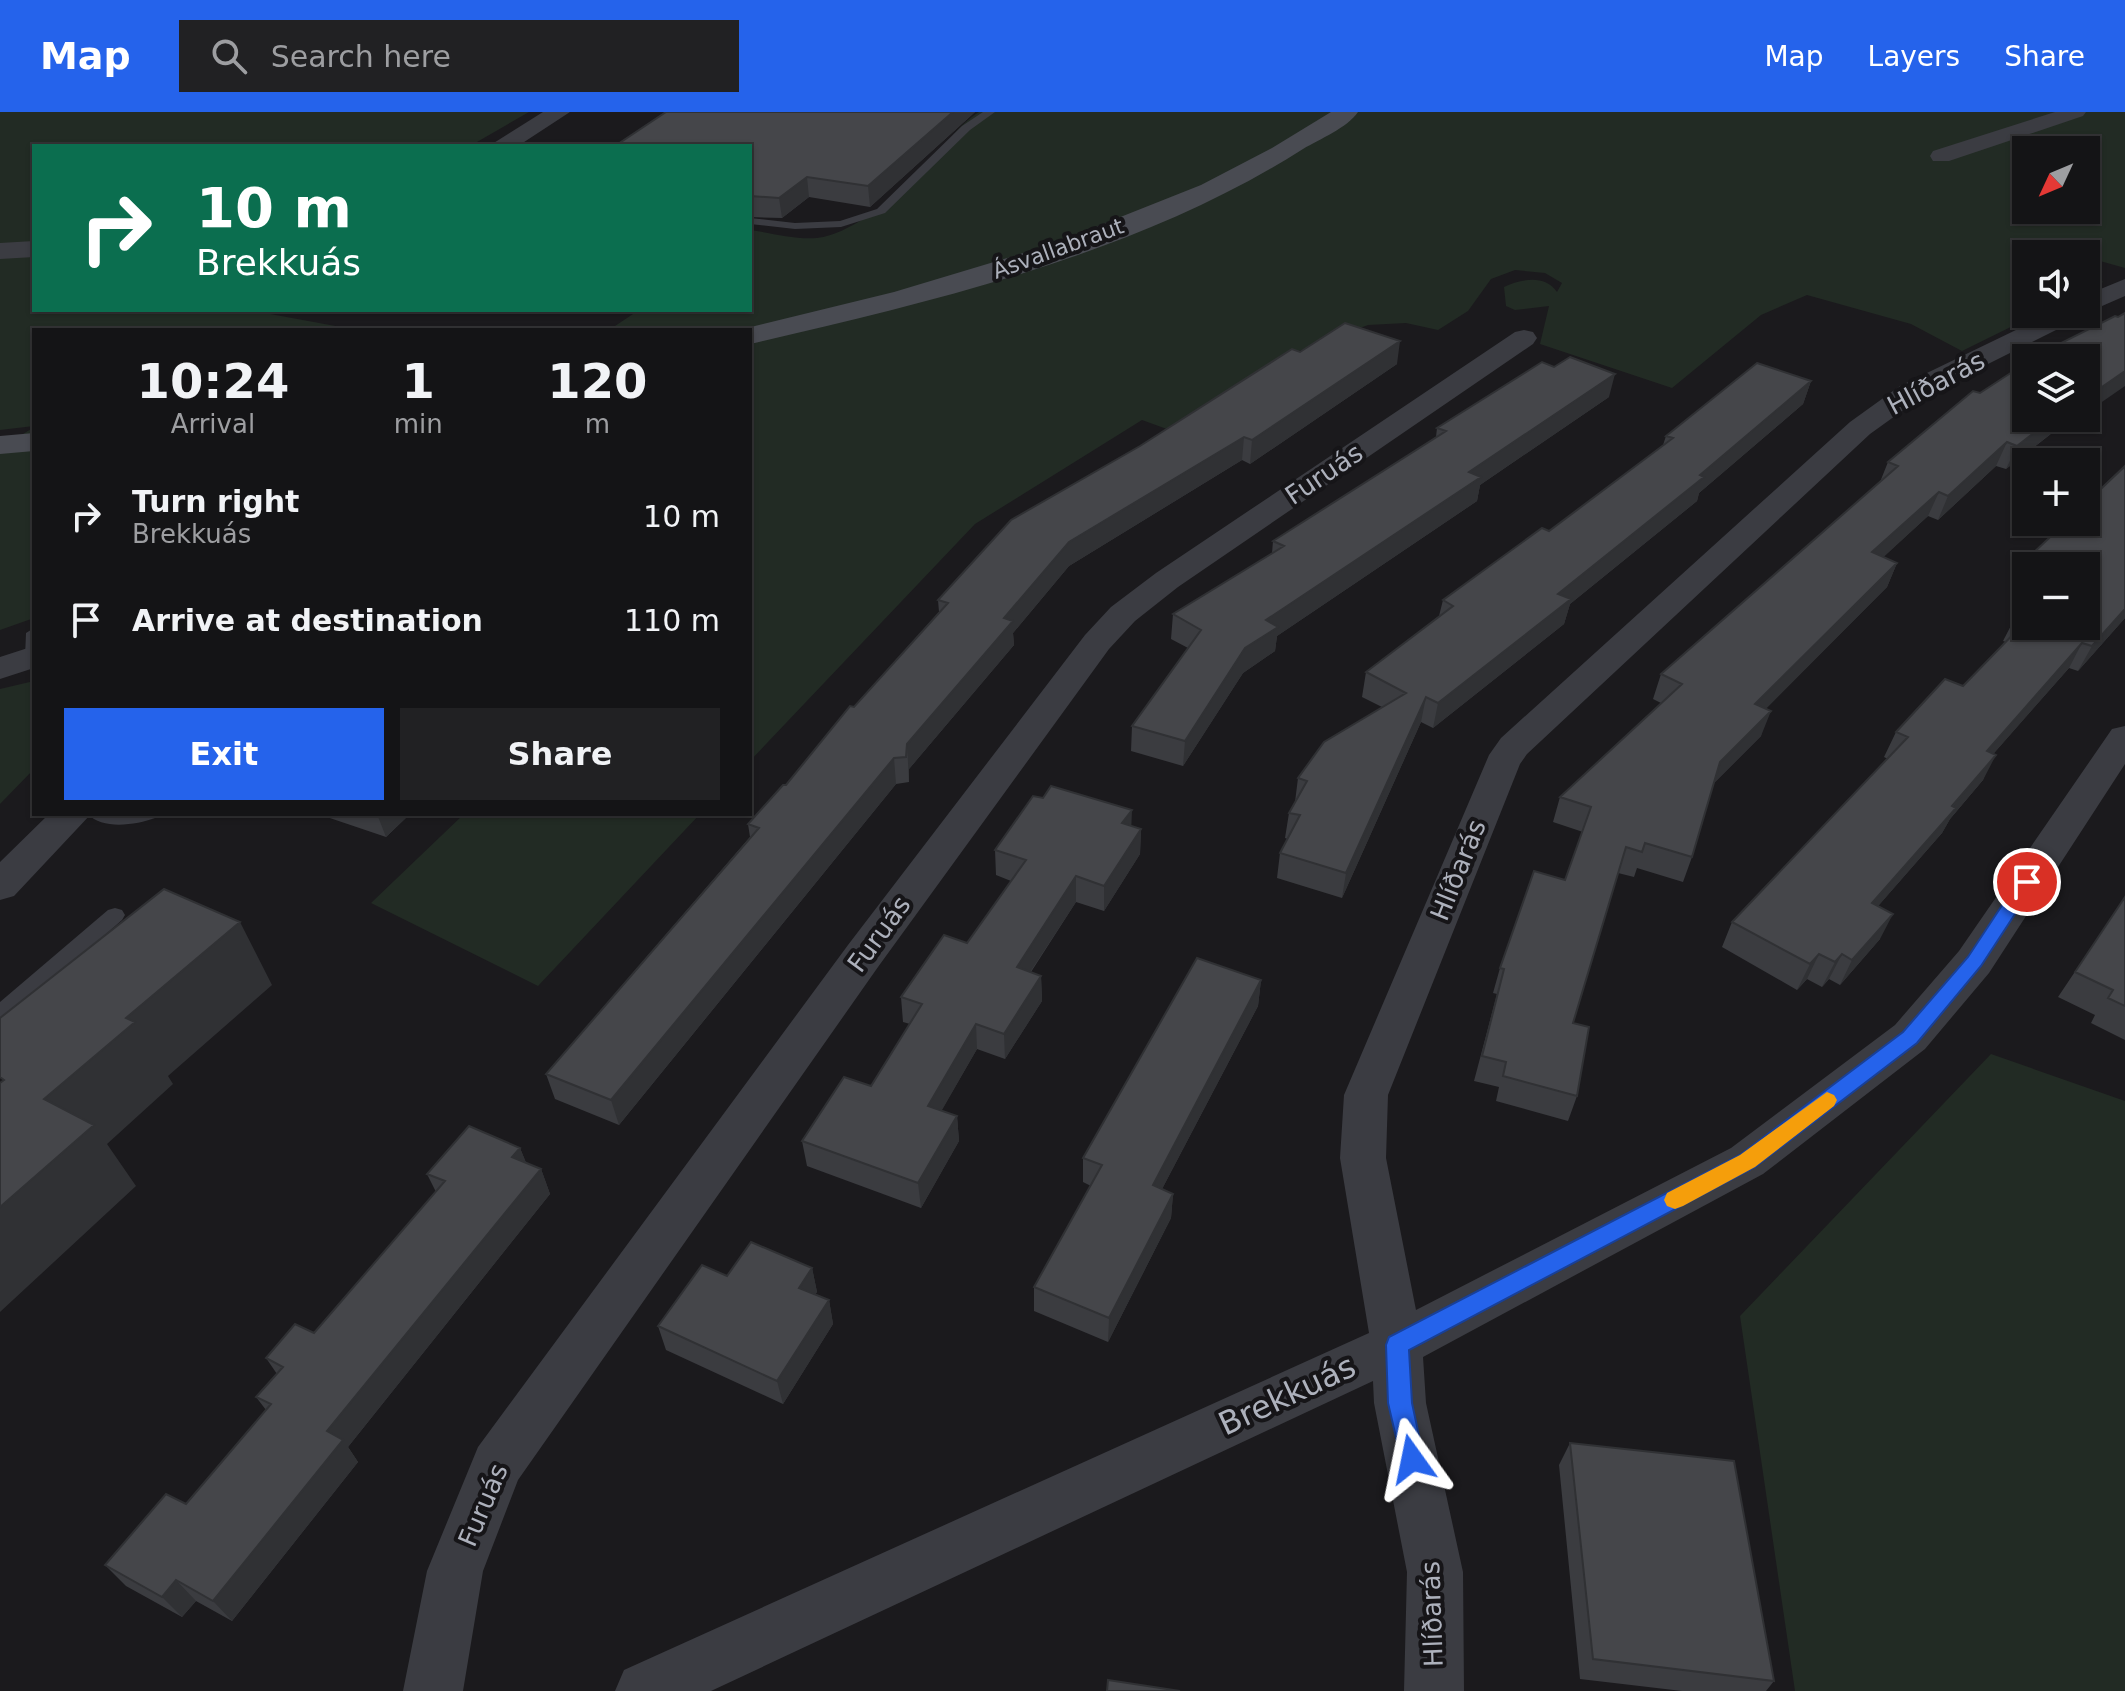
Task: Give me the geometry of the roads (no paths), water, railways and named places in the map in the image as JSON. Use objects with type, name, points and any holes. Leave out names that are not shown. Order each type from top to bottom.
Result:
[{"type":"main road","name":"Ásvallabraut","points":[[752,335],[894,301],[1082,241],[1228,181],[1309,138],[1347,112]]},
{"type":"main road","points":[[0,445],[32,442]]},
{"type":"street","points":[[504,144],[559,112]]},
{"type":"street","points":[[1941,156],[2076,112]]},
{"type":"street","points":[[0,251],[32,249]]},
{"type":"street","points":[[2100,298],[2125,286]]},
{"type":"street","name":"Hlíðarás","points":[[1434,1691],[1435,1572],[1400,1403],[1397,1345],[1363,1158],[1366,1095],[1502,763],[1514,746],[1860,428],[1910,392],[2040,328]]},
{"type":"street","name":"Furuás","points":[[433,1691],[455,1571],[497,1465],[863,956],[1097,642],[1123,614],[1167,580],[1524,338]]},
{"type":"street","points":[[0,669],[32,650]]},
{"type":"street","name":"Brekkuás","points":[[645,1691],[1397,1345],[1747,1161],[1910,1037],[1974,962],[2125,737]]},
{"type":"street","points":[[0,886],[70,816]]},
{"type":"lane","points":[[752,221],[795,226],[841,224],[881,211],[966,128],[990,112]]},
{"type":"lane","points":[[111,816],[133,819],[142,816]]},
{"type":"lane","points":[[0,1014],[115,915]]}]
